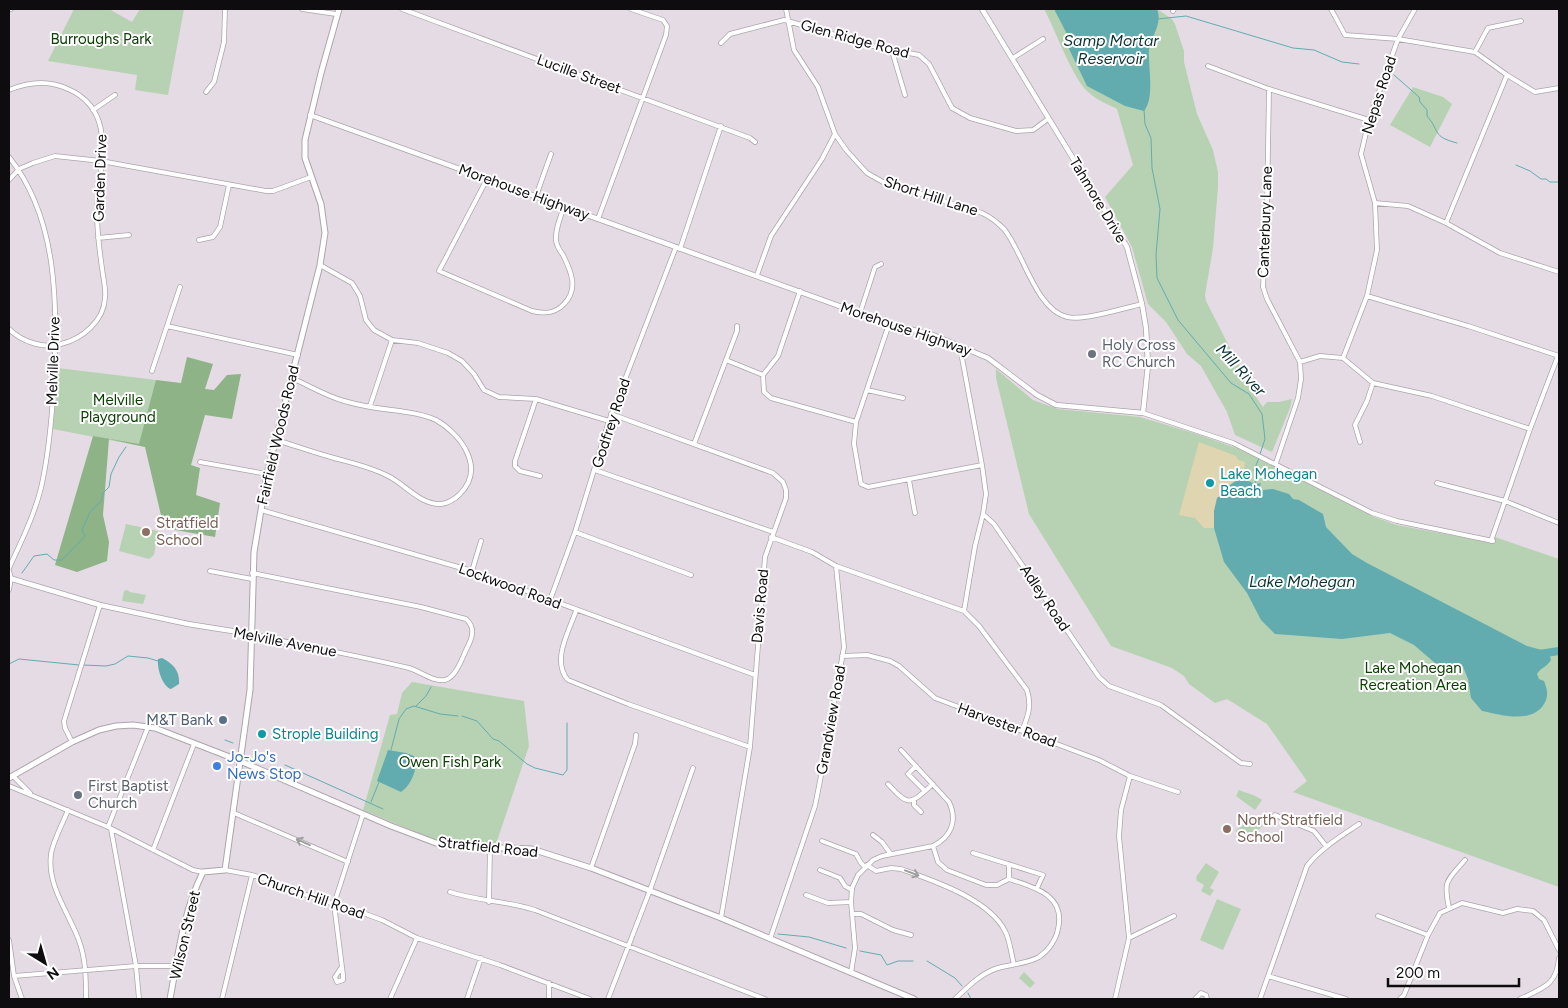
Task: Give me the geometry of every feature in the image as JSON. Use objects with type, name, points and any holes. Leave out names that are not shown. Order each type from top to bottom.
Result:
[{"type":"main road","name":"Fairfield Woods Road","points":[[225,870],[250,690],[252,576],[261,510],[267,474],[320,265],[325,233],[321,204],[305,158],[305,140],[337,11]]},
{"type":"main road","name":"Stratfield Road","points":[[11,777],[86,735],[106,728],[133,725],[148,727],[240,761],[391,826],[436,843],[532,849],[590,868],[721,918],[914,999]]},
{"type":"main road","name":"Church Hill Road","points":[[202,872],[225,870]]},
{"type":"main road","name":"Wilson Street","points":[[170,999],[188,912],[202,872]]},
{"type":"street","points":[[206,92],[214,82],[224,42],[223,25],[225,9]]},
{"type":"street","points":[[302,9],[337,11]]},
{"type":"street","name":"Lucille Street","points":[[402,9],[643,96],[750,138],[754,142]]},
{"type":"street","points":[[598,219],[666,34],[667,26],[663,20],[631,9]]},
{"type":"street","name":"Short Hill Lane","points":[[786,9],[794,50],[818,87],[835,134],[847,152],[868,173],[884,182],[993,218],[1009,236],[1043,299],[1056,313],[1067,318],[1079,318],[1142,304]]},
{"type":"street","name":"Tahmore Drive","points":[[982,9],[1127,247],[1142,304],[1146,328],[1148,365],[1142,413]]},
{"type":"street","points":[[1331,9],[1345,35],[1398,39],[1475,52],[1535,92],[1559,88]]},
{"type":"street","name":"Nepas Road","points":[[1343,358],[1367,296],[1377,250],[1375,202],[1361,154],[1369,120],[1398,39],[1415,9]]},
{"type":"street","name":"Glen Ridge Road","points":[[721,43],[730,34],[784,20],[892,51],[919,55],[928,64],[952,108],[964,115],[1016,131],[1033,130],[1048,119]]},
{"type":"street","points":[[1475,52],[1488,28],[1521,21]]},
{"type":"street","points":[[1013,58],[1043,39]]},
{"type":"street","points":[[892,51],[905,95]]},
{"type":"street","points":[[1208,66],[1269,89],[1369,120]]},
{"type":"street","points":[[1446,223],[1507,75]]},
{"type":"street","name":"Garden Drive","points":[[9,90],[33,83],[60,86],[75,92],[86,101],[102,126],[102,161],[97,201],[98,238],[105,296],[102,311],[86,332],[71,341],[56,346]]},
{"type":"street","name":"Canterbury Lane","points":[[1269,89],[1267,207],[1263,287],[1267,299],[1300,362],[1301,379],[1298,398],[1276,463]]},
{"type":"street","points":[[93,110],[115,95]]},
{"type":"street","name":"Morehouse Highway","points":[[310,115],[889,324],[933,336],[988,358],[1037,395],[1056,405],[1142,413],[1233,443],[1372,513],[1397,521],[1492,541],[1505,501]]},
{"type":"street","name":"Godfrey Road","points":[[550,600],[575,532],[611,414],[678,248],[721,126]]},
{"type":"street","points":[[757,276],[771,236],[822,159],[835,134]]},
{"type":"street","points":[[536,196],[551,154]]},
{"type":"street","points":[[9,180],[19,169],[33,162],[55,156],[102,161],[257,190],[273,191],[311,177]]},
{"type":"street","name":"Melville Drive","points":[[9,157],[19,169],[40,213],[50,252],[55,297],[56,346],[48,448],[41,488],[29,526],[9,570],[10,578]]},
{"type":"street","points":[[487,179],[439,271],[532,311],[540,313],[557,310],[567,302],[571,293],[572,275],[556,243],[557,231],[564,207]]},
{"type":"street","points":[[199,240],[213,237],[220,227],[229,185]]},
{"type":"street","points":[[1375,202],[1408,206],[1446,223],[1500,253],[1559,272]]},
{"type":"street","points":[[98,238],[129,235]]},
{"type":"street","points":[[860,313],[875,267],[881,264]]},
{"type":"street","points":[[320,265],[352,283],[360,296],[366,320],[374,330],[392,340],[418,343],[448,352],[462,361],[484,390],[499,396],[536,399],[609,421]]},
{"type":"street","points":[[152,371],[180,286]]},
{"type":"street","points":[[800,291],[778,356],[763,375],[764,392],[771,398],[856,422]]},
{"type":"street","points":[[1367,296],[1559,356],[1530,429],[1505,501]]},
{"type":"street","points":[[889,324],[856,422],[854,444],[861,484],[868,486],[909,480],[982,465]]},
{"type":"street","points":[[167,326],[298,355]]},
{"type":"street","points":[[694,444],[737,332],[737,326]]},
{"type":"street","points":[[9,330],[25,341],[56,346]]},
{"type":"street","points":[[370,406],[392,340]]},
{"type":"street","points":[[960,347],[986,494],[964,611]]},
{"type":"street","points":[[1300,362],[1320,356],[1343,358],[1373,383],[1432,396],[1530,429]]},
{"type":"street","points":[[726,360],[763,375]]},
{"type":"street","points":[[276,440],[333,458],[374,468],[398,480],[424,500],[436,504],[442,504],[454,499],[464,490],[469,481],[472,467],[462,442],[451,430],[434,419],[425,415],[342,400],[292,378]]},
{"type":"street","points":[[1360,442],[1355,426],[1373,383]]},
{"type":"street","points":[[867,390],[903,398]]},
{"type":"street","points":[[536,399],[515,466],[520,471],[540,476]]},
{"type":"street","name":"Davis Road","points":[[611,414],[773,473],[781,479],[785,486],[786,498],[773,532],[763,567],[750,747],[721,918]]},
{"type":"street","points":[[200,462],[267,474]]},
{"type":"street","points":[[595,470],[773,532]]},
{"type":"street","points":[[909,480],[915,513]]},
{"type":"street","points":[[1437,483],[1505,501],[1559,524]]},
{"type":"street","name":"Lockwood Road","points":[[261,510],[472,572],[755,675]]},
{"type":"street","name":"Adley Road","points":[[983,514],[994,524],[1099,677],[1109,686],[1161,706],[1241,763],[1250,764]]},
{"type":"street","points":[[575,532],[691,575]]},
{"type":"street","points":[[772,537],[812,552],[836,566],[964,611],[976,622],[1027,690],[1030,699],[1030,710],[1022,731]]},
{"type":"street","points":[[472,572],[481,541]]},
{"type":"street","name":"Grandview Road","points":[[770,939],[815,806],[842,656],[844,638],[836,566]]},
{"type":"street","name":"Melville Avenue","points":[[10,578],[100,604],[188,624],[251,634],[405,667],[444,680],[453,674],[473,636],[470,622],[466,618],[421,607],[252,576],[210,571]]},
{"type":"street","points":[[9,590],[10,578]]},
{"type":"street","points":[[72,742],[65,728],[64,721],[100,604]]},
{"type":"street","points":[[576,610],[560,662],[562,674],[568,680],[628,704],[750,747]]},
{"type":"street","name":"Harvester Road","points":[[842,656],[867,655],[890,661],[899,666],[935,698],[1099,760],[1130,776],[1178,792]]},
{"type":"street","points":[[139,999],[136,966],[110,828],[148,727]]},
{"type":"street","points":[[590,868],[636,744],[636,735]]},
{"type":"street","points":[[154,850],[194,744]]},
{"type":"street","points":[[851,973],[856,948],[851,902],[852,890],[858,875],[873,860],[890,853],[933,846],[946,837],[954,820],[949,802],[901,750]]},
{"type":"street","points":[[916,766],[908,774],[925,791]]},
{"type":"street","points":[[608,999],[650,890],[693,768]]},
{"type":"street","points":[[1115,999],[1129,938],[1119,836],[1121,810],[1130,776]]},
{"type":"street","name":"Church Hill Road","points":[[11,777],[34,796]]},
{"type":"street","points":[[15,789],[19,783]]},
{"type":"street","points":[[888,784],[901,799],[914,801],[933,784]]},
{"type":"street","name":"Church Hill Road","points":[[9,786],[110,828],[193,870],[202,872]]},
{"type":"street","points":[[914,801],[914,804],[921,812]]},
{"type":"street","points":[[68,810],[52,853],[51,873],[54,887],[78,937],[86,970],[86,999]]},
{"type":"street","points":[[234,812],[348,862]]},
{"type":"street","points":[[342,968],[334,904],[363,814]]},
{"type":"street","points":[[1275,815],[1314,831],[1326,846]]},
{"type":"street","points":[[1260,999],[1307,866],[1316,854],[1359,824]]},
{"type":"street","points":[[873,835],[882,842],[890,853]]},
{"type":"street","points":[[822,841],[856,854],[861,863],[876,871],[891,868],[901,869],[983,905],[993,914],[1007,933],[1014,964]]},
{"type":"street","points":[[489,902],[490,846]]},
{"type":"street","points":[[933,846],[938,862],[947,870],[986,885],[998,885],[1009,879],[1037,888],[1050,897],[1056,905],[1060,920],[1058,932],[1044,953],[1030,961],[996,968],[982,976],[955,999]]},
{"type":"street","points":[[973,853],[1043,875],[1037,888]]},
{"type":"street","points":[[1449,908],[1445,889],[1449,878],[1465,860]]},
{"type":"street","points":[[1009,864],[1009,879]]},
{"type":"street","name":"Church Hill Road","points":[[225,870],[252,875],[382,920],[417,938],[481,958],[590,999]]},
{"type":"street","points":[[820,870],[840,878],[845,886],[852,890]]},
{"type":"street","points":[[222,999],[252,875]]},
{"type":"street","points":[[450,892],[489,902],[520,905],[765,999]]},
{"type":"street","points":[[806,895],[828,903],[851,902]]},
{"type":"street","points":[[1400,999],[1404,995],[1428,935],[1440,913],[1462,903],[1503,913],[1517,909],[1533,911],[1544,920],[1559,950]]},
{"type":"street","points":[[853,914],[862,914],[893,930],[911,935]]},
{"type":"street","points":[[1129,938],[1174,916]]},
{"type":"street","points":[[1378,916],[1428,935]]},
{"type":"street","points":[[390,999],[417,938]]},
{"type":"street","points":[[9,940],[14,976],[22,999]]},
{"type":"street","points":[[467,999],[481,958]]},
{"type":"street","points":[[1520,999],[1551,983],[1558,970],[1559,958]]},
{"type":"street","points":[[9,973],[14,976],[136,966],[176,966]]},
{"type":"street","points":[[1268,976],[1346,999]]},
{"type":"street","points":[[549,982],[549,999]]},
{"type":"street","points":[[1195,999],[1201,993],[1206,995],[1207,999]]},
{"type":"street","points":[[1529,995],[1532,999]]},
{"type":"green space","name":"Burroughs Park","points":[[74,9],[109,9],[132,22],[140,9],[184,9],[168,95],[135,90],[137,75],[48,61]]},
{"type":"green space","points":[[1044,9],[1157,9],[1172,19],[1175,24],[1184,51],[1184,62],[1197,114],[1213,150],[1218,172],[1213,248],[1205,295],[1206,301],[1252,391],[1263,407],[1267,402],[1292,399],[1272,452],[1235,435],[1227,412],[1201,366],[1187,354],[1166,322],[1148,304],[1132,247],[1105,197],[1133,165],[1117,109],[1101,101],[1081,84]]},
{"type":"green space","points":[[1413,87],[1443,97],[1452,104],[1430,147],[1390,125]]},
{"type":"green space","points":[[187,357],[213,364],[205,389],[214,390],[227,375],[241,374],[232,419],[205,415],[191,465],[200,468],[196,495],[220,503],[215,537],[164,528],[145,447],[109,439],[103,515],[109,542],[107,561],[77,572],[55,565],[93,436],[139,444],[156,380],[181,383]]},
{"type":"green space","name":"Melville Playground","points":[[58,368],[156,380],[145,447],[53,429]]},
{"type":"green space","name":"Lake Mohegan Recreation Area","points":[[996,369],[1033,400],[1058,409],[1140,417],[1197,434],[1251,453],[1374,517],[1397,525],[1493,543],[1495,537],[1559,559],[1559,887],[1293,792],[1307,781],[1267,724],[1227,699],[1215,703],[1189,684],[1184,676],[1172,668],[1111,646],[1029,514],[996,378]]},
{"type":"green space","points":[[126,524],[158,531],[154,555],[149,559],[119,551]]},
{"type":"green space","points":[[127,590],[146,595],[143,604],[122,601],[124,591]]},
{"type":"green space","name":"Owen Fish Park","points":[[412,682],[524,701],[529,746],[496,844],[445,842],[432,839],[363,810],[390,715],[397,714],[402,693]]},
{"type":"green space","points":[[1239,790],[1262,800],[1255,810],[1236,796]]},
{"type":"green space","points":[[1251,816],[1263,825],[1250,840],[1235,831]]},
{"type":"green space","points":[[1206,863],[1219,872],[1210,888],[1214,890],[1210,896],[1201,891],[1204,885],[1197,881],[1196,877]]},
{"type":"green space","points":[[1217,899],[1241,909],[1223,950],[1200,940]]},
{"type":"green space","points":[[1024,972],[1035,983],[1030,988],[1019,978]]},
{"type":"sand","name":"Lake Mohegan Beach","points":[[1199,442],[1236,456],[1238,460],[1245,462],[1243,479],[1240,478],[1227,487],[1214,511],[1214,528],[1204,528],[1195,518],[1179,515]]},
{"type":"water","name":"Samp Mortar Reservoir","points":[[1054,9],[1157,9],[1159,20],[1149,50],[1150,90],[1144,111],[1125,106],[1087,86],[1069,49],[1068,36]]},
{"type":"water","name":"Lake Mohegan","points":[[1240,478],[1256,484],[1261,483],[1260,486],[1263,490],[1273,489],[1289,494],[1293,499],[1299,500],[1323,514],[1326,527],[1352,554],[1367,563],[1527,646],[1549,652],[1551,660],[1537,674],[1539,679],[1544,681],[1547,691],[1546,701],[1542,707],[1536,712],[1522,716],[1506,716],[1482,711],[1471,698],[1468,679],[1463,667],[1435,663],[1414,645],[1390,633],[1342,639],[1275,634],[1261,620],[1247,593],[1224,562],[1214,528],[1214,511],[1217,498],[1224,493],[1227,487]]},
{"type":"water","points":[[162,658],[177,671],[179,684],[171,689],[165,684],[159,672],[158,659]]},
{"type":"water","points":[[388,750],[414,756],[415,771],[408,785],[401,792],[377,781]]},
{"type":"waterway","points":[[1158,19],[1186,16],[1293,48],[1314,50],[1342,62],[1359,64]]},
{"type":"waterway","points":[[1394,75],[1419,97],[1420,102],[1427,110],[1427,116],[1440,136],[1457,143]]},
{"type":"waterway","name":"Mill River","points":[[1144,110],[1145,124],[1151,138],[1152,168],[1160,209],[1156,255],[1157,278],[1178,320],[1231,383],[1249,394],[1262,414],[1265,439],[1260,454]]},
{"type":"waterway","points":[[1516,165],[1530,171],[1541,179],[1559,182]]},
{"type":"waterway","points":[[22,573],[34,556],[47,554],[54,560],[62,560],[85,536],[82,530],[90,512],[101,501],[103,493],[109,487],[111,474],[126,447]]},
{"type":"waterway","name":"Mill River","points":[[1256,484],[1254,470],[1259,458]]},
{"type":"waterway","name":"Mill River","points":[[1539,654],[1559,651]]},
{"type":"waterway","points":[[83,665],[106,666],[115,664],[128,656],[158,661]]},
{"type":"waterway","points":[[9,664],[19,659],[79,665]]},
{"type":"waterway","points":[[416,706],[426,696],[431,687]]},
{"type":"waterway","points":[[391,750],[399,719],[406,709],[414,706],[440,714],[458,716]]},
{"type":"waterway","points":[[462,716],[477,721],[493,739],[499,741],[527,764],[563,775],[567,770],[567,723]]},
{"type":"waterway","points":[[225,740],[233,743]]},
{"type":"waterway","points":[[285,765],[383,809]]},
{"type":"waterway","points":[[371,802],[379,782]]},
{"type":"waterway","points":[[778,934],[809,937],[846,948]]},
{"type":"waterway","points":[[860,951],[881,955],[887,965],[898,961],[913,961]]},
{"type":"waterway","points":[[927,961],[955,978],[962,986]]},
{"type":"waterway","points":[[968,993],[971,999]]},
{"type":"place","name":"Holy Cross RC Church","points":[[1092,354]]},
{"type":"place","name":"Lake Mohegan Beach","points":[[1210,483]]},
{"type":"place","name":"Stratfield School","points":[[146,532]]},
{"type":"place","name":"M&T Bank","points":[[223,720]]},
{"type":"place","name":"Strople Building","points":[[262,734]]},
{"type":"place","name":"Jo-Jo's News Stop","points":[[217,766]]},
{"type":"place","name":"First Baptist Church","points":[[78,795]]},
{"type":"place","name":"North Stratfield School","points":[[1227,829]]}]
